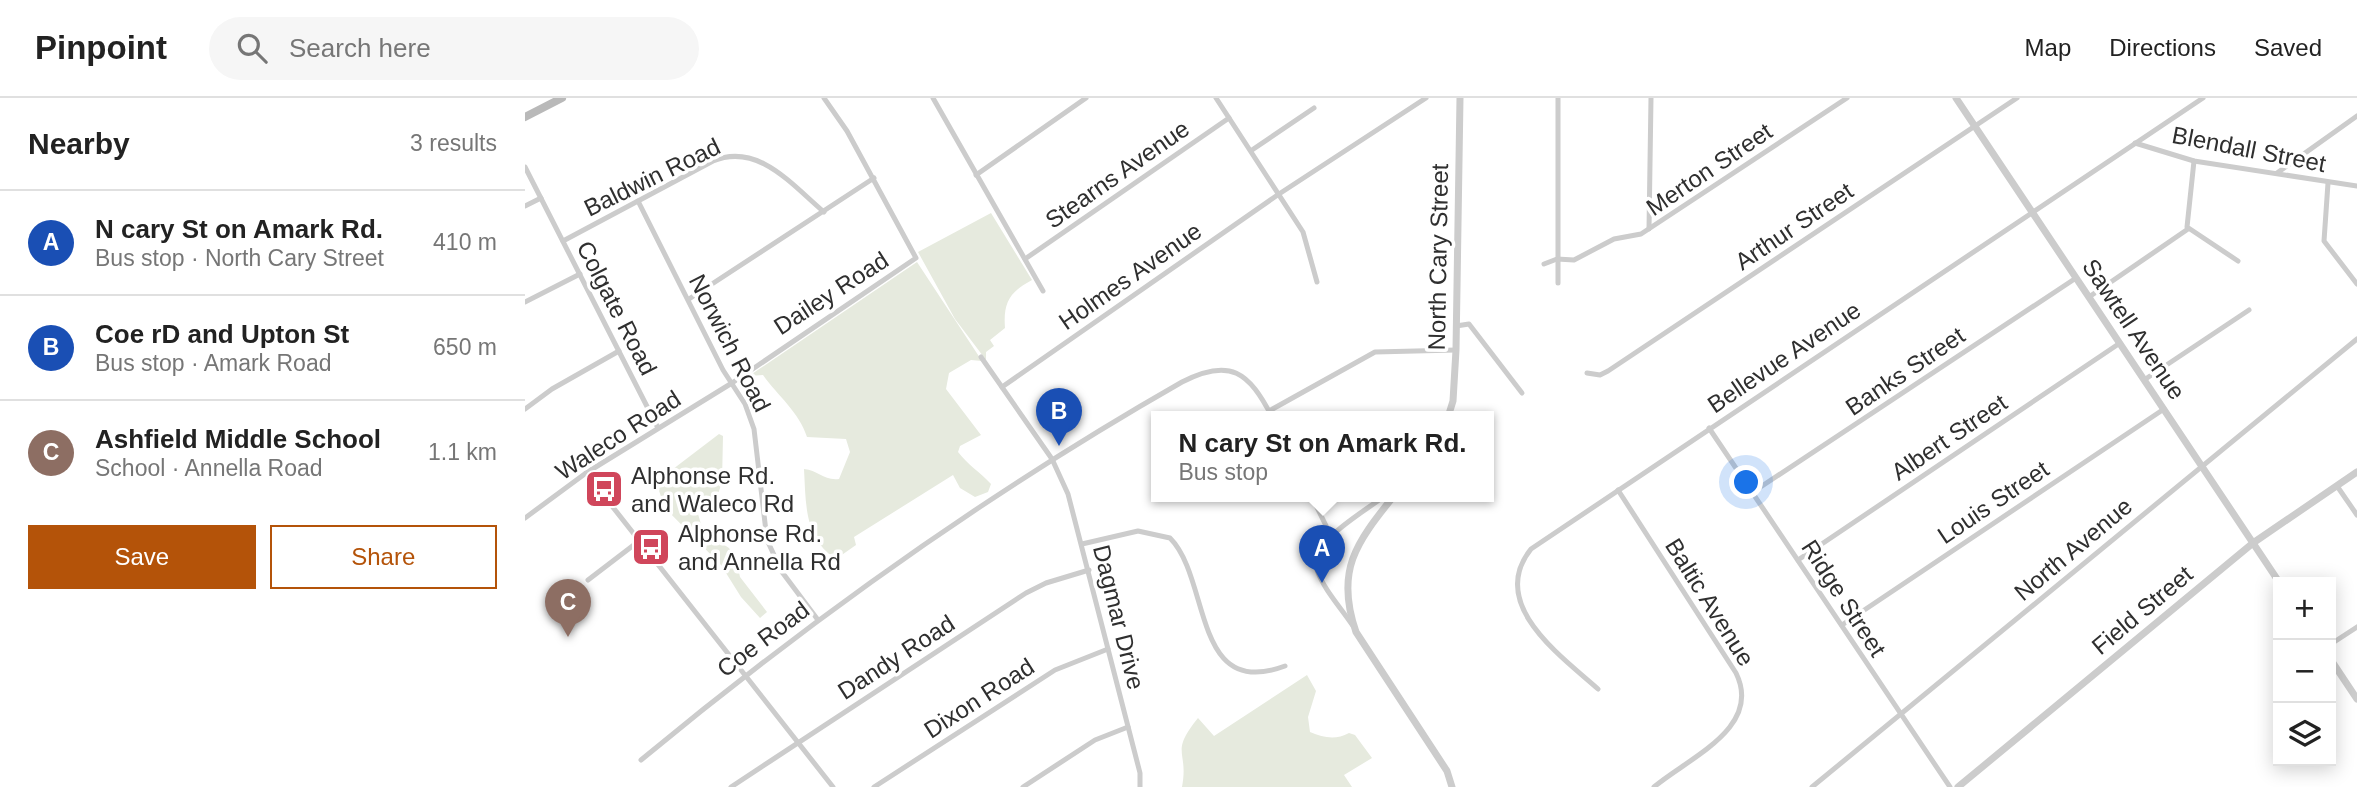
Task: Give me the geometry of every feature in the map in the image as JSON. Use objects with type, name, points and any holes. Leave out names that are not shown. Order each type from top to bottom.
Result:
[{"type":"main road","points":[[525,117],[562,98]]},
{"type":"street","points":[[689,299],[874,178],[824,98]]},
{"type":"street","points":[[933,98],[1043,291]]},
{"type":"street","points":[[976,175],[1086,98]]},
{"type":"street","points":[[1216,98],[1303,232],[1317,282]]},
{"type":"street","name":"Holmes Avenue","points":[[1002,387],[1279,194],[1426,98]]},
{"type":"street","name":"North Cary Street","points":[[1450,411],[1453,401],[1456,349],[1460,98]]},
{"type":"street","points":[[1558,98],[1558,283]]},
{"type":"street","points":[[1649,229],[1651,98]]},
{"type":"street","name":"Merton Street","points":[[1544,264],[1557,259],[1574,260],[1614,239],[1641,234],[1847,98]]},
{"type":"street","name":"Sawtell Avenue","points":[[1956,98],[2276,577]]},
{"type":"street","name":"Arthur Street","points":[[1587,373],[1600,375],[1608,371],[2017,98]]},
{"type":"street","name":"Bellevue Avenue","points":[[1598,688],[1543,640],[1531,624],[1520,596],[1518,571],[1531,549],[2203,98]]},
{"type":"street","points":[[1252,150],[1314,108]]},
{"type":"street","points":[[2276,174],[2357,116]]},
{"type":"street","name":"Stearns Avenue","points":[[1025,259],[1229,118]]},
{"type":"street","name":"Blendall Street","points":[[2136,143],[2194,161],[2357,186]]},
{"type":"street","name":"Baldwin Road","points":[[563,241],[713,162],[736,155],[753,158],[772,168],[824,212]]},
{"type":"street","points":[[2194,161],[2186,221],[2188,229],[2238,261]]},
{"type":"street","name":"Colgate Road","points":[[525,167],[658,428]]},
{"type":"street","name":"Dailey Road","points":[[732,383],[916,258],[874,178]]},
{"type":"street","points":[[2328,183],[2325,242],[2357,284]]},
{"type":"street","points":[[525,206],[541,198]]},
{"type":"street","name":"Norwich Road","points":[[638,201],[745,404],[754,429],[767,540],[782,572],[818,620]]},
{"type":"street","points":[[2089,297],[2188,229]]},
{"type":"street","points":[[525,302],[580,274]]},
{"type":"street","name":"Banks Street","points":[[1753,492],[2076,278]]},
{"type":"street","points":[[2144,380],[2249,310]]},
{"type":"street","points":[[1456,326],[1469,324],[1522,393]]},
{"type":"street","name":"North Avenue","points":[[1812,787],[2357,339]]},
{"type":"street","name":"Albert Street","points":[[1798,560],[2120,344]]},
{"type":"street","points":[[1275,411],[1375,352],[1456,349]]},
{"type":"street","points":[[525,410],[552,389],[619,351]]},
{"type":"street","name":"Dagmar Drive","points":[[981,357],[1052,459],[1068,494],[1140,773],[1140,787]]},
{"type":"street","name":"Coe Road","points":[[641,760],[745,674],[818,620],[1052,459],[1182,382],[1216,369],[1242,375],[1255,387],[1268,411]]},
{"type":"street","name":"Waleco Road","points":[[525,519],[586,473],[732,383]]},
{"type":"street","name":"Louis Street","points":[[1842,625],[2164,409]]},
{"type":"street","name":"Ridge Street","points":[[1710,428],[1899,715],[1950,787]]},
{"type":"street","name":"Field Street","points":[[1958,787],[2253,543],[2357,472]]},
{"type":"street","points":[[586,473],[832,787]]},
{"type":"street","points":[[2337,486],[2357,515]]},
{"type":"street","name":"Baltic Avenue","points":[[1618,489],[1736,673],[1743,696],[1739,716],[1726,732],[1654,787]]},
{"type":"street","points":[[1314,502],[1331,536]]},
{"type":"street","points":[[1376,502],[1331,536],[1318,551],[1315,560],[1317,572],[1447,771],[1452,787]]},
{"type":"street","points":[[1356,632],[1348,596],[1352,555],[1362,535],[1389,502]]},
{"type":"street","points":[[1082,544],[1138,531],[1170,538],[1185,560],[1203,624],[1224,658],[1244,672],[1258,674],[1285,666]]},
{"type":"street","points":[[587,580],[639,541]]},
{"type":"street","name":"Dandy Road","points":[[731,787],[1026,593],[1046,583],[1089,570]]},
{"type":"street","points":[[2336,641],[2357,627]]},
{"type":"street","name":"Dixon Road","points":[[874,787],[1055,670],[1108,649]]},
{"type":"street","points":[[2336,668],[2357,699]]},
{"type":"street","points":[[1023,787],[1095,740],[1128,727]]},
{"type":"shaded area","points":[[991,213],[1032,280],[1018,289],[1010,299],[1005,311],[1005,328],[990,340],[994,346],[986,352],[986,360],[955,319],[918,252]]},
{"type":"shaded area","points":[[917,262],[982,361],[971,360],[949,373],[946,389],[981,435],[960,446],[958,452],[991,484],[988,492],[975,497],[960,488],[953,475],[854,537],[856,545],[836,559],[826,551],[812,531],[804,469],[839,479],[850,452],[846,439],[807,437],[794,412],[763,375],[749,376]]},
{"type":"shaded area","points":[[719,434],[723,436],[722,482],[715,503],[701,503],[698,514],[703,531],[729,548],[736,559],[740,577],[767,612],[760,618],[741,597],[721,565],[665,508],[656,482]]},
{"type":"shaded area","points":[[1307,675],[1316,691],[1308,717],[1310,732],[1330,737],[1349,733],[1355,735],[1372,758],[1344,775],[1352,787],[1182,787],[1182,746],[1198,718],[1214,736]]},
{"type":"place","name":"Coe rD and Upton St","points":[[1059,446]]},
{"type":"place","name":"Alphonse Rd. and Waleco Rd","points":[[604,489]]},
{"type":"place","name":"Alphonse Rd. and Annella Rd","points":[[651,547]]},
{"type":"place","name":"N cary St on Amark Rd.","points":[[1322,583]]},
{"type":"place","name":"Ashfield Middle School","points":[[568,637]]}]
